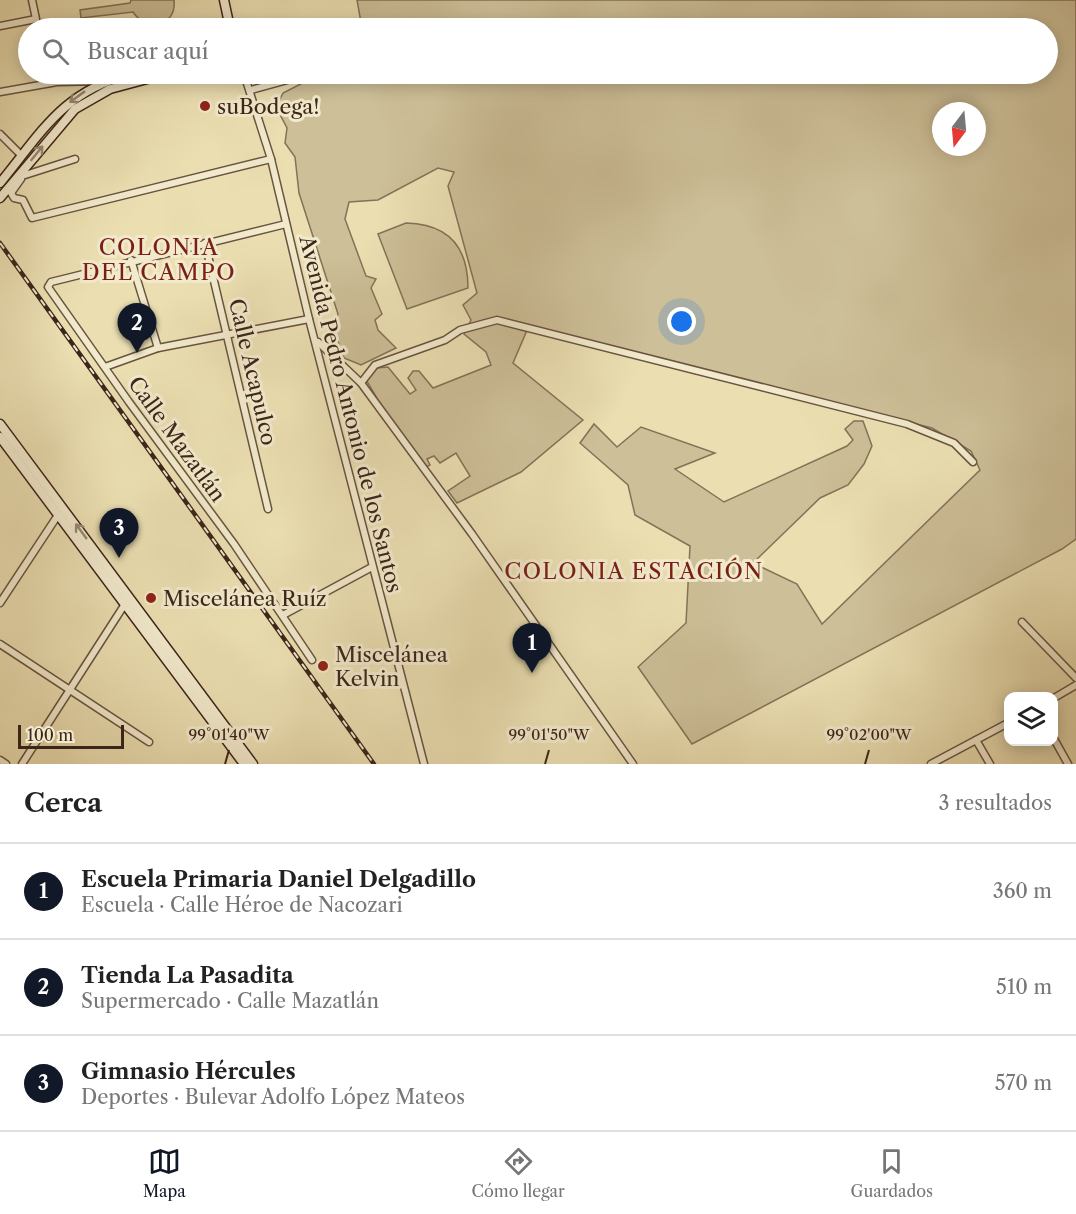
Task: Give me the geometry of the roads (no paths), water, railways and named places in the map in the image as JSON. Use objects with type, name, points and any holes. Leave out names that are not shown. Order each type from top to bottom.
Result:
[{"type":"main road","points":[[224,0],[228,18]]},
{"type":"main road","points":[[0,183],[68,103],[99,84]]},
{"type":"main road","points":[[0,198],[22,175],[75,109],[110,89],[129,84]]},
{"type":"main road","points":[[0,424],[125,604],[244,764]]},
{"type":"main road","points":[[0,437],[62,512],[253,764]]},
{"type":"street","points":[[32,0],[36,18]]},
{"type":"street","points":[[0,26],[18,22]]},
{"type":"street","points":[[0,92],[46,84]]},
{"type":"street","name":"Avenida Pedro Antonio de los Santos","points":[[248,84],[271,159],[309,318],[317,341],[372,567],[424,764]]},
{"type":"street","points":[[251,90],[273,84]]},
{"type":"street","points":[[0,134],[22,156]]},
{"type":"street","points":[[75,159],[22,175],[11,193],[14,198],[23,200],[32,218],[271,159]]},
{"type":"street","points":[[105,367],[48,287],[51,282],[131,260],[286,224]]},
{"type":"street","name":"Calle Acapulco","points":[[205,243],[268,509]]},
{"type":"street","points":[[131,260],[158,348]]},
{"type":"street","name":"Calle Mazatlán","points":[[309,318],[228,336],[158,348],[105,367],[283,615],[312,660]]},
{"type":"street","points":[[361,383],[375,365],[445,340],[460,330],[497,320],[908,424],[954,443],[973,462]]},
{"type":"street","points":[[317,341],[361,383],[472,534],[633,764]]},
{"type":"street","points":[[0,603],[62,512]]},
{"type":"street","points":[[283,615],[372,567]]},
{"type":"street","points":[[22,764],[125,604]]},
{"type":"street","points":[[1022,622],[1076,678]]},
{"type":"street","points":[[0,644],[149,742]]},
{"type":"street","points":[[1058,695],[1076,685]]},
{"type":"street","points":[[931,764],[1004,725]]},
{"type":"street","points":[[976,740],[990,764]]},
{"type":"street","points":[[1057,746],[1068,764]]},
{"type":"street","points":[[0,760],[6,764]]},
{"type":"railway","points":[[0,243],[374,764]]},
{"type":"place","name":"suBodega!","points":[[205,106]]},
{"type":"place","name":"Tienda La Pasadita","points":[[137,353]]},
{"type":"place","name":"Gimnasio Hércules","points":[[119,558]]},
{"type":"place","name":"Miscelánea Ruíz","points":[[151,598]]},
{"type":"place","name":"Miscelánea Kelvin","points":[[323,666]]},
{"type":"place","name":"Escuela Primaria Daniel Delgadillo","points":[[532,673]]},
{"type":"district","name":"COLONIA DEL CAMPO","points":[[159,260]]},
{"type":"district","name":"COLONIA ESTACIÓN","points":[[634,571]]}]
